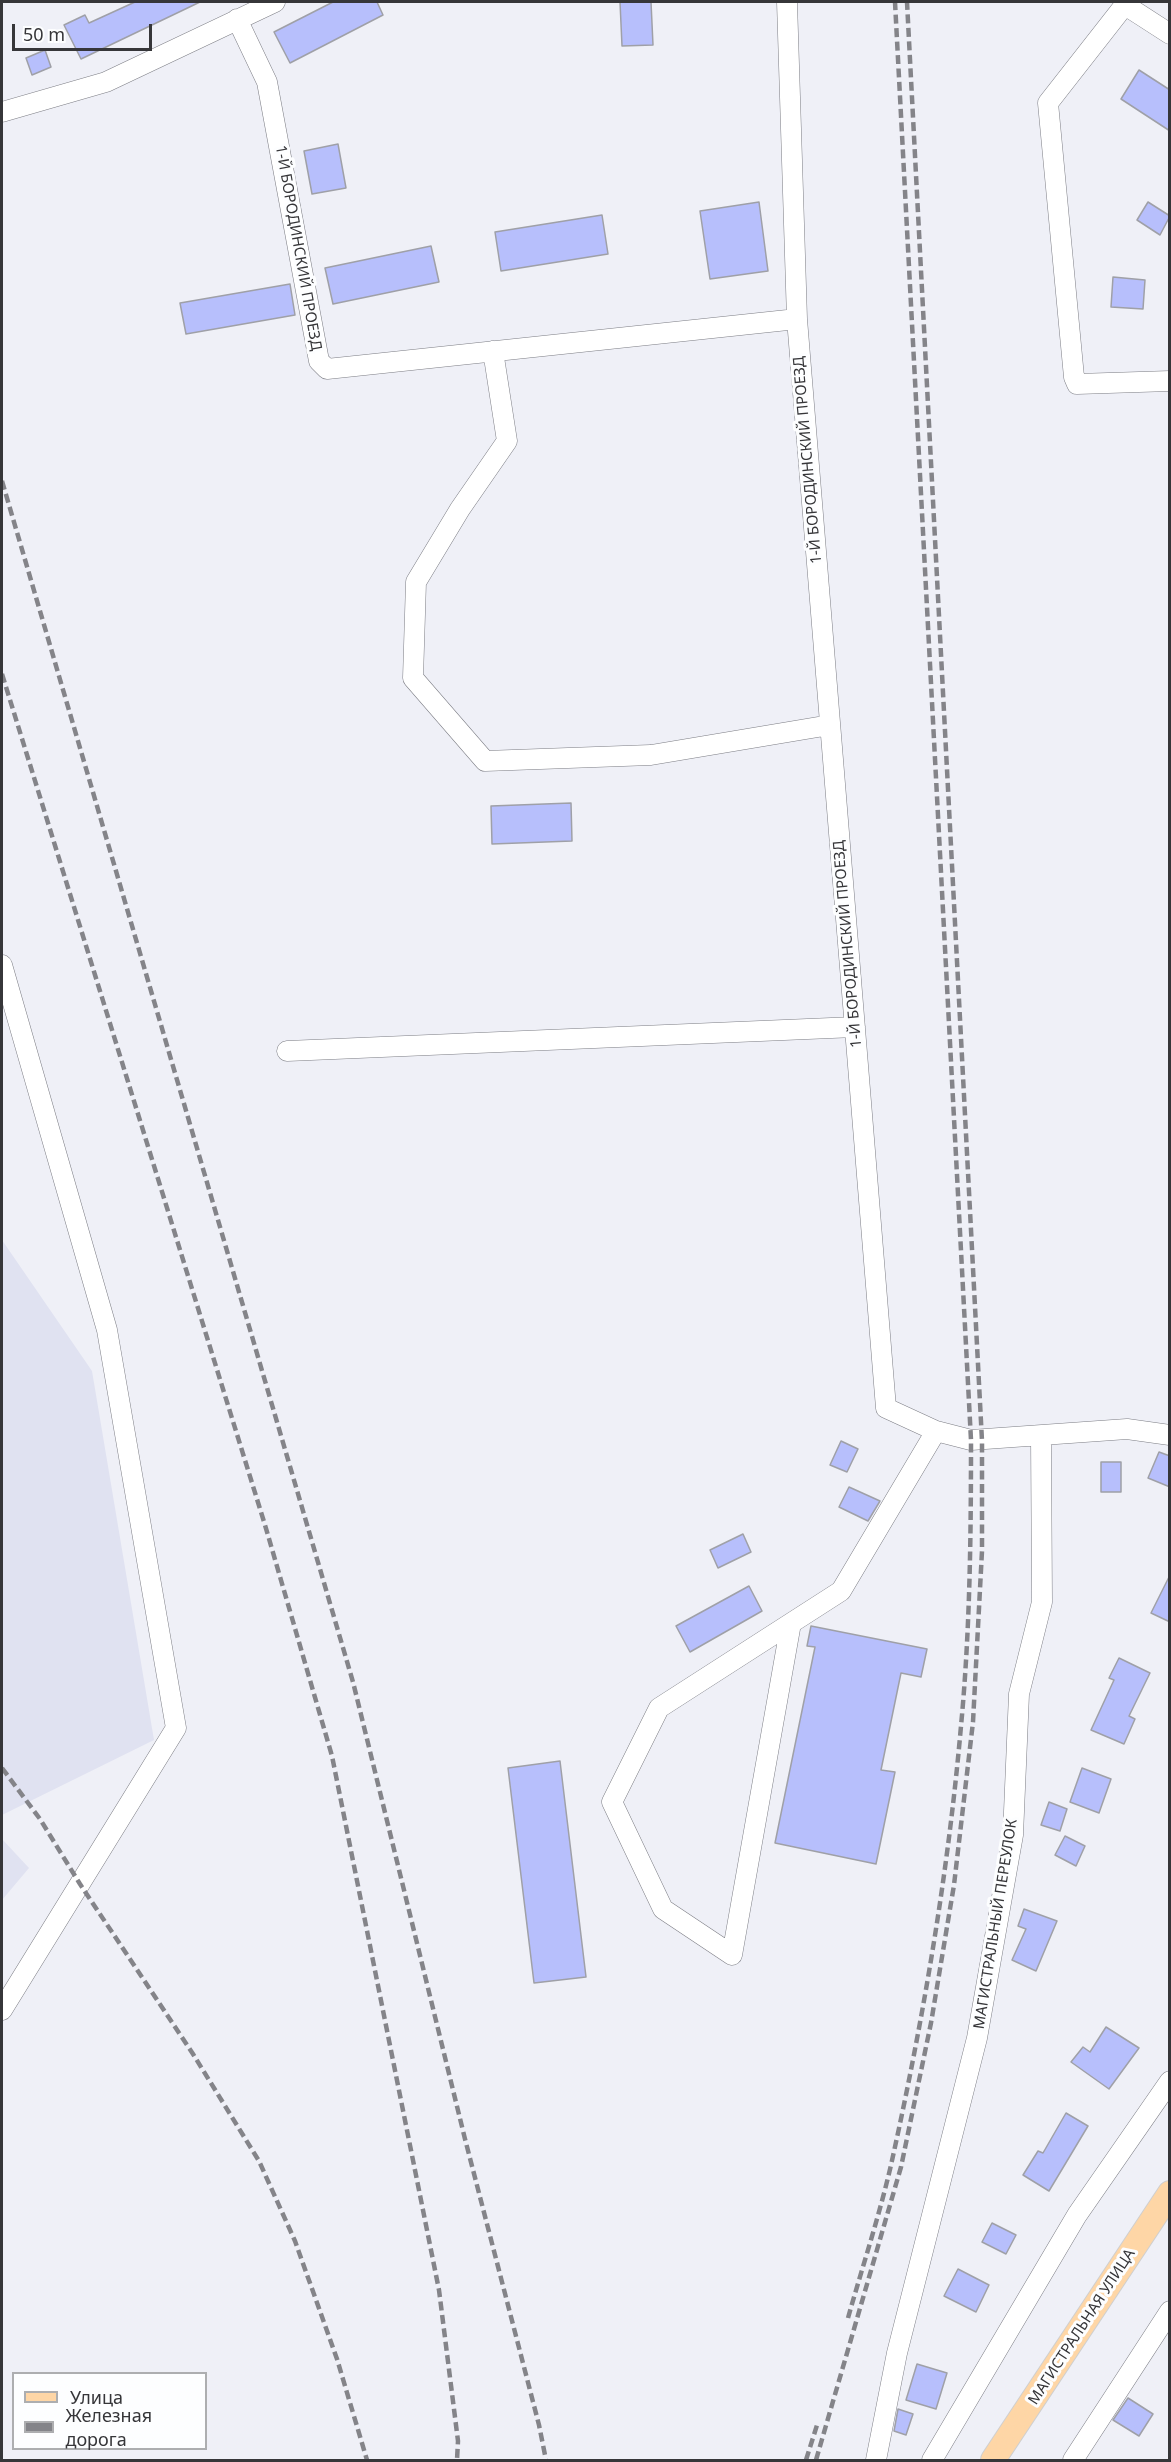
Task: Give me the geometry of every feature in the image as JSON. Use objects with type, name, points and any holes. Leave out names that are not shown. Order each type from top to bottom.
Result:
[{"type":"main road","name":"МАГИСТРАЛЬНАЯ УЛИЦА","points":[[993,2460],[1170,2193]]},
{"type":"street","points":[[2,112],[106,82],[275,2]]},
{"type":"street","name":"1-Й БОРОДИНСКИЙ ПРОЕЗД","points":[[787,2],[797,320],[886,1408],[936,1431],[982,1441],[1041,1436]]},
{"type":"street","points":[[1170,34],[1126,3],[1048,103],[1074,377],[1077,384],[1170,381]]},
{"type":"street","name":"1-Й БОРОДИНСКИЙ ПРОЕЗД","points":[[237,19],[267,82],[319,362],[327,369],[797,320]]},
{"type":"street","points":[[493,351],[507,441],[460,509],[416,582],[413,678],[485,761],[651,755],[830,725]]},
{"type":"street","points":[[2,965],[107,1330],[176,1728],[2,2010]]},
{"type":"street","points":[[287,1051],[855,1027]]},
{"type":"street","points":[[1041,1436],[1127,1429],[1170,1435]]},
{"type":"street","points":[[791,1623],[732,1955],[663,1909],[612,1802],[659,1708],[791,1623],[841,1591],[936,1431]]},
{"type":"street","name":"МАГИСТРАЛЬНЫЙ ПЕРЕУЛОК","points":[[876,2460],[897,2353],[977,2038],[1013,1835],[1019,1694],[1042,1602],[1041,1436]]},
{"type":"street","points":[[932,2460],[1077,2215],[1170,2081]]},
{"type":"street","points":[[1073,2460],[1170,2311]]},
{"type":"shaded area","points":[[2,1240],[92,1371],[154,1740],[2,1815]]},
{"type":"shaded area","points":[[2,1839],[29,1868],[2,1900]]},
{"type":"building","points":[[135,2],[200,2],[81,59],[64,25],[85,15],[89,23]]},
{"type":"building","points":[[333,2],[377,2],[383,15],[290,63],[274,32]]},
{"type":"building","points":[[620,2],[651,2],[653,45],[622,46]]},
{"type":"building","points":[[45,50],[51,67],[32,75],[26,58]]},
{"type":"building","points":[[1139,70],[1170,90],[1170,131],[1121,99]]},
{"type":"building","points":[[338,144],[346,188],[312,194],[304,151]]},
{"type":"building","points":[[759,202],[768,271],[710,279],[700,211]]},
{"type":"building","points":[[1148,202],[1170,216],[1160,235],[1137,220]]},
{"type":"building","points":[[602,215],[608,254],[501,271],[495,232]]},
{"type":"building","points":[[431,246],[439,282],[333,304],[325,268]]},
{"type":"building","points":[[1113,277],[1145,280],[1143,309],[1111,307]]},
{"type":"building","points":[[290,284],[295,315],[186,334],[180,303]]},
{"type":"building","points":[[571,803],[572,841],[492,844],[491,806]]},
{"type":"building","points":[[841,1441],[858,1449],[847,1472],[830,1465]]},
{"type":"building","points":[[1159,1452],[1170,1456],[1170,1487],[1148,1478]]},
{"type":"building","points":[[1101,1462],[1121,1462],[1121,1492],[1101,1492]]},
{"type":"building","points":[[849,1487],[880,1501],[868,1521],[839,1507]]},
{"type":"building","points":[[743,1534],[751,1552],[718,1568],[710,1550]]},
{"type":"building","points":[[1170,1575],[1170,1622],[1151,1613]]},
{"type":"building","points":[[749,1586],[762,1611],[690,1652],[676,1626]]},
{"type":"building","points":[[811,1626],[927,1649],[921,1677],[901,1673],[881,1770],[895,1772],[876,1864],[775,1843],[815,1647],[807,1646]]},
{"type":"building","points":[[1119,1658],[1150,1673],[1129,1716],[1135,1719],[1124,1744],[1091,1730],[1114,1680],[1109,1678]]},
{"type":"building","points":[[560,1761],[586,1977],[534,1983],[508,1768]]},
{"type":"building","points":[[1082,1768],[1111,1779],[1099,1813],[1070,1802]]},
{"type":"building","points":[[1049,1802],[1067,1809],[1060,1831],[1041,1825]]},
{"type":"building","points":[[1065,1836],[1085,1846],[1076,1866],[1055,1855]]},
{"type":"building","points":[[1024,1909],[1057,1921],[1036,1971],[1012,1960],[1026,1929],[1018,1926]]},
{"type":"building","points":[[1106,2027],[1139,2048],[1109,2089],[1071,2062],[1083,2047],[1090,2052]]},
{"type":"building","points":[[1066,2113],[1088,2126],[1049,2191],[1023,2175],[1038,2151],[1043,2153]]},
{"type":"building","points":[[992,2223],[1016,2235],[1006,2254],[982,2242]]},
{"type":"building","points":[[958,2269],[989,2285],[976,2312],[944,2296]]},
{"type":"building","points":[[917,2364],[947,2373],[936,2409],[906,2400]]},
{"type":"building","points":[[1128,2398],[1153,2414],[1139,2436],[1113,2420]]},
{"type":"building","points":[[898,2409],[913,2414],[906,2435],[894,2431]]},
{"type":"railway","points":[[848,2318],[891,2165],[914,2056],[942,1892],[961,1726],[970,1547],[971,1440],[895,2]]},
{"type":"railway","points":[[816,2460],[901,2167],[931,2023],[954,1885],[973,1722],[982,1551],[982,1441],[907,2]]},
{"type":"railway","points":[[2,481],[353,1682],[546,2460]]},
{"type":"railway","points":[[2,674],[265,1525],[332,1756],[439,2290],[458,2441],[457,2460]]},
{"type":"railway","points":[[2,1768],[40,1819],[80,1884],[193,2054],[259,2161],[295,2241],[337,2359],[367,2460]]},
{"type":"railway","points":[[806,2460],[818,2422]]}]
